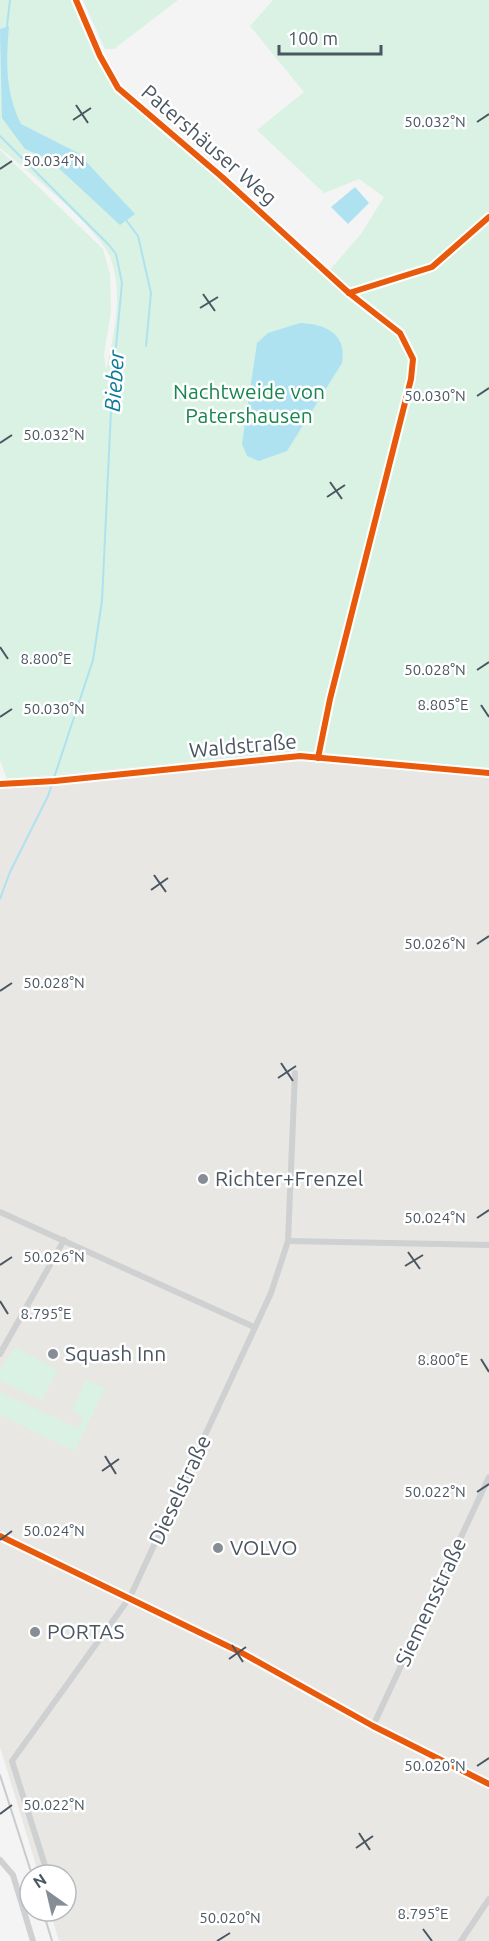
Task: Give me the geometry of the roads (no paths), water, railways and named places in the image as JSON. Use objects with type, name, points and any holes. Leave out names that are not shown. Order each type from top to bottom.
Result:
[{"type":"street","name":"Patershäuser Weg","points":[[76,0],[100,56],[118,87],[222,177],[349,293]]},
{"type":"street","name":"Waldstraße","points":[[0,784],[55,781],[300,756],[489,773]]},
{"type":"street","name":"Dieselstraße","points":[[44,1863],[12,1761],[130,1597],[271,1293],[288,1241],[295,1073]]},
{"type":"street","points":[[0,1212],[255,1327]]},
{"type":"street","points":[[0,1354],[64,1240]]},
{"type":"street","points":[[288,1241],[489,1245]]},
{"type":"street","name":"Siemensstraße","points":[[373,1726],[489,1477]]},
{"type":"street","points":[[0,1536],[242,1653],[373,1726],[489,1784]]},
{"type":"street","points":[[0,1860],[13,1875],[33,1941]]},
{"type":"street","points":[[461,1941],[489,1899]]},
{"type":"water","points":[[9,26],[7,51],[9,88],[21,124],[78,153],[135,214],[120,225],[50,160],[25,149],[2,118],[0,29]]},
{"type":"water","points":[[355,187],[369,203],[348,224],[331,207]]},
{"type":"water","points":[[300,323],[326,328],[333,332],[341,345],[342,363],[287,451],[259,461],[247,456],[242,444],[257,343],[268,333]]},
{"type":"waterway","points":[[7,26],[10,0]]},
{"type":"waterway","name":"Bieber","points":[[0,136],[109,245],[116,254],[122,283],[112,389],[102,601],[93,660],[48,796],[10,872],[0,899]]},
{"type":"waterway","points":[[126,220],[138,236],[151,293],[146,346]]},
{"type":"railway","points":[[0,1775],[28,1863]]},
{"type":"railway","points":[[47,1923],[52,1941]]},
{"type":"place","name":"Richter+Frenzel","points":[[203,1179]]},
{"type":"place","name":"Squash Inn","points":[[53,1354]]},
{"type":"place","name":"VOLVO","points":[[218,1548]]},
{"type":"place","name":"PORTAS","points":[[35,1632]]},
{"type":"park label","name":"Nachtweide von Patershausen","points":[[249,404]]}]
